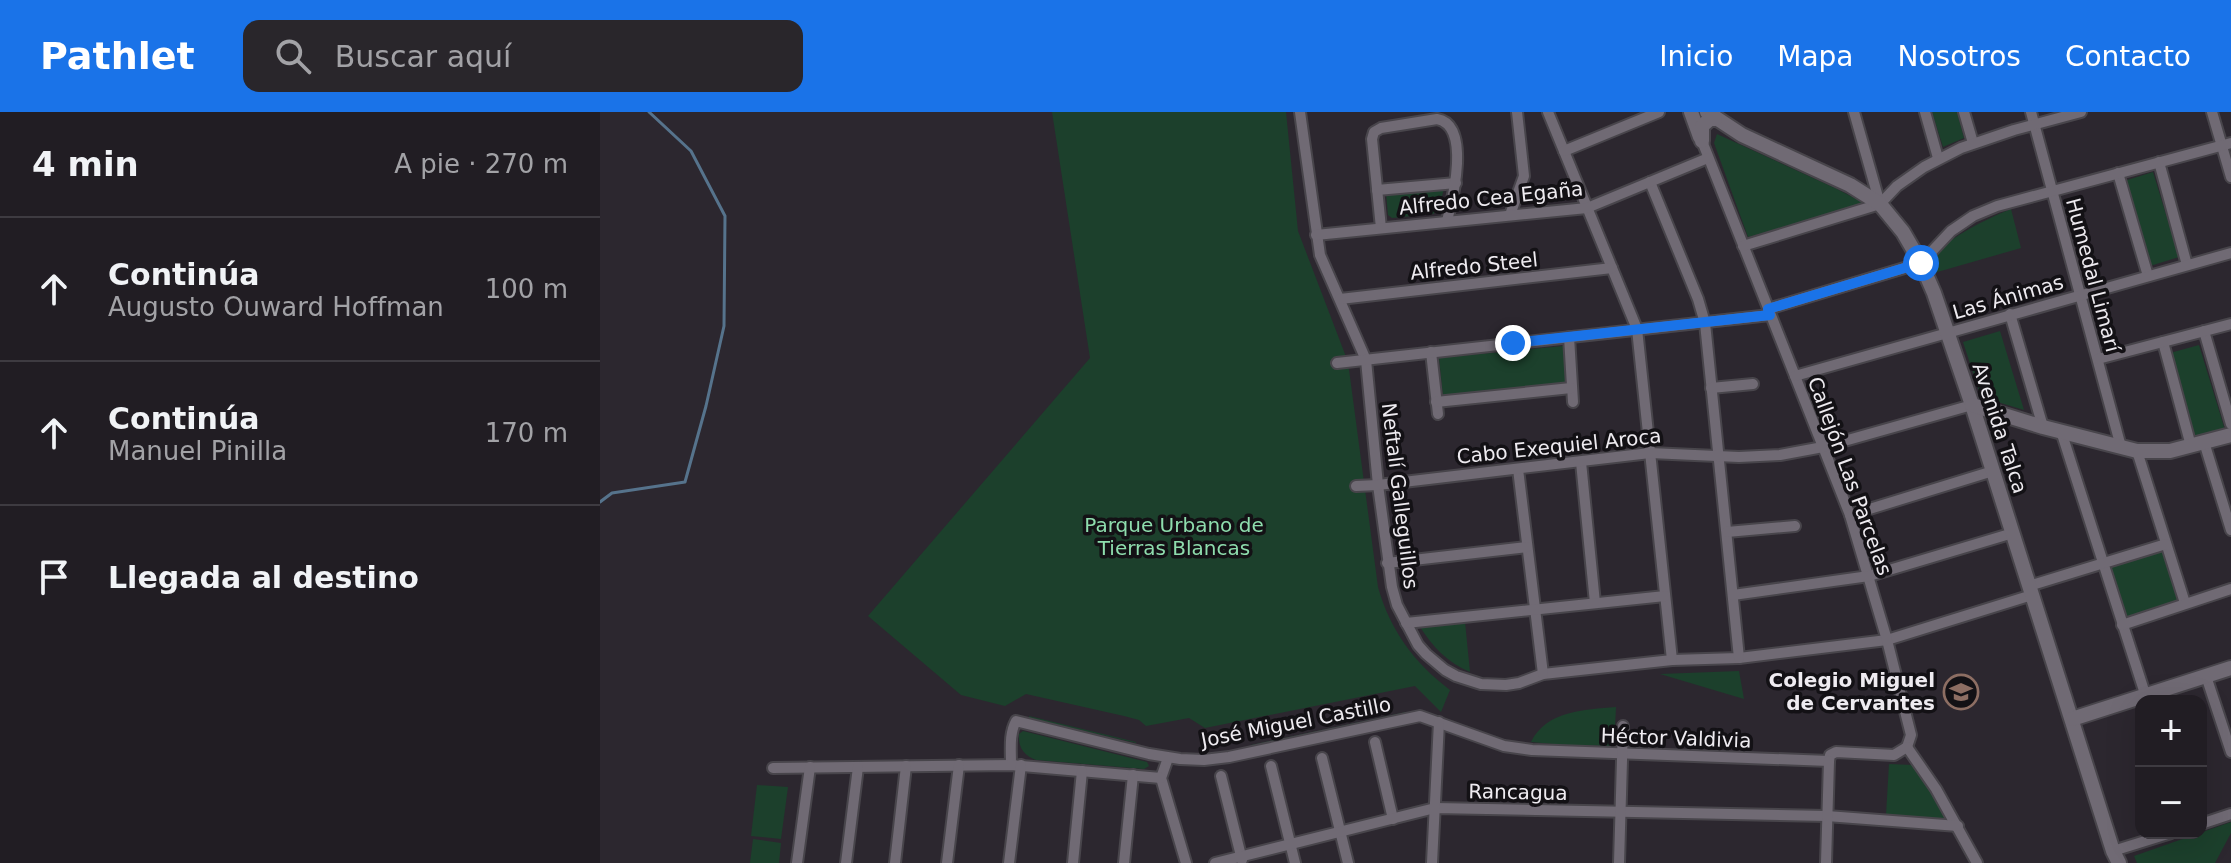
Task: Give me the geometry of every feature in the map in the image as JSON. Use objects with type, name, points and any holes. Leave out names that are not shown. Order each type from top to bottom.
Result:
[{"type":"main road","points":[[1691,112],[1702,141]]},
{"type":"main road","points":[[1702,141],[1702,126],[1710,119],[1710,114]]},
{"type":"main road","name":"Avenida Talca","points":[[1710,114],[1742,135],[1850,185],[1880,204],[1903,232],[1921,263],[1972,405],[2116,857]]},
{"type":"main road","points":[[1972,405],[2137,451],[2159,452],[2231,435]]},
{"type":"main road","points":[[2154,695],[2231,668]]},
{"type":"main road","points":[[2072,719],[2135,701]]},
{"type":"street","name":"Neftalí Galleguillos","points":[[1300,112],[1320,255],[1366,360],[1387,563],[1397,605],[1418,645],[1435,663],[1468,681],[1506,685],[1543,674],[1672,660],[1739,658],[1887,640],[2103,563],[2166,544]]},
{"type":"street","points":[[1510,215],[1524,176],[1517,112]]},
{"type":"street","points":[[1548,112],[1637,329],[1672,660]]},
{"type":"street","points":[[1564,151],[1659,112]]},
{"type":"street","points":[[1854,112],[1880,204]]},
{"type":"street","points":[[1925,112],[1938,158]]},
{"type":"street","points":[[1964,112],[1973,143]]},
{"type":"street","name":"Humedal Limarí","points":[[2031,112],[2121,447]]},
{"type":"street","points":[[1743,246],[1880,204],[1910,176],[1938,158],[1973,143],[2081,112]]},
{"type":"street","points":[[2212,112],[2226,144],[2231,177]]},
{"type":"street","points":[[1381,228],[1372,139],[1374,132],[1381,128],[1437,119],[1444,120],[1454,132],[1456,183],[1447,221]]},
{"type":"street","name":"Callejón Las Parcelas","points":[[1702,141],[1850,515],[1911,735],[1907,747]]},
{"type":"street","points":[[1337,363],[1705,323],[1769,312],[1921,263],[1940,240],[1973,216],[1997,206],[2226,144]]},
{"type":"street","name":"Alfredo Cea Egaña","points":[[1316,235],[1587,208],[1708,158]]},
{"type":"street","points":[[2159,162],[2187,265]]},
{"type":"street","points":[[2118,173],[2148,276]]},
{"type":"street","points":[[1650,182],[1705,323],[1739,658]]},
{"type":"street","points":[[1377,190],[1456,183]]},
{"type":"street","name":"Las Ánimas","points":[[1795,376],[2231,253]]},
{"type":"street","name":"Alfredo Steel","points":[[1340,299],[1612,268]]},
{"type":"street","points":[[2010,314],[2043,427]]},
{"type":"street","points":[[2098,359],[2231,324]]},
{"type":"street","points":[[2204,331],[2231,424]]},
{"type":"street","points":[[1569,337],[1573,402]]},
{"type":"street","points":[[2163,342],[2231,530]]},
{"type":"street","points":[[1431,352],[1438,414]]},
{"type":"street","points":[[1711,388],[1753,384]]},
{"type":"street","points":[[1436,402],[1571,388]]},
{"type":"street","name":"Cabo Exequiel Aroca","points":[[1356,486],[1650,453],[1769,456],[1823,447],[1972,405]]},
{"type":"street","points":[[2061,431],[2145,695]]},
{"type":"street","points":[[2137,451],[2185,603]]},
{"type":"street","points":[[1581,462],[1595,603]]},
{"type":"street","points":[[1518,469],[1543,674]]},
{"type":"street","points":[[1850,515],[1993,471]]},
{"type":"street","points":[[1727,532],[1795,526]]},
{"type":"street","points":[[1733,595],[1869,576],[2013,533]]},
{"type":"street","points":[[1387,563],[1527,547]]},
{"type":"street","points":[[2122,625],[2231,589]]},
{"type":"street","points":[[1406,623],[1665,596]]},
{"type":"street","points":[[2206,676],[2231,752]]},
{"type":"street","name":"José Miguel Castillo","points":[[1016,765],[1010,742],[1016,721],[1168,758],[1192,760],[1217,759],[1420,716],[1439,722]]},
{"type":"street","points":[[1432,863],[1439,722]]},
{"type":"street","name":"Héctor Valdivia","points":[[1439,722],[1518,749],[1829,761],[1830,755],[1836,752],[1894,755],[1907,747]]},
{"type":"street","points":[[1619,863],[1623,726]]},
{"type":"street","points":[[1375,742],[1393,819]]},
{"type":"street","points":[[1907,747],[1936,789],[1977,863]]},
{"type":"street","points":[[1168,758],[1161,778],[1183,860]]},
{"type":"street","points":[[1322,758],[1348,863]]},
{"type":"street","points":[[1826,863],[1829,761]]},
{"type":"street","points":[[947,863],[959,765]]},
{"type":"street","points":[[773,768],[1016,765],[1161,778]]},
{"type":"street","points":[[1009,863],[1016,765]]},
{"type":"street","points":[[895,863],[906,766]]},
{"type":"street","points":[[1271,766],[1295,863]]},
{"type":"street","points":[[797,863],[810,767]]},
{"type":"street","points":[[846,863],[858,767]]},
{"type":"street","points":[[1073,863],[1082,771]]},
{"type":"street","points":[[1124,863],[1133,775]]},
{"type":"street","points":[[1221,776],[1242,860]]},
{"type":"street","name":"Rancagua","points":[[1215,863],[1242,860],[1291,844],[1435,808],[1827,816],[1958,826]]},
{"type":"street","points":[[2207,822],[2231,814]]},
{"type":"street","points":[[2116,857],[2157,839]]},
{"type":"green space","name":"Parque Urbano de Tierras Blancas","points":[[1052,112],[1286,112],[1298,231],[1348,362],[1378,587],[1389,617],[1405,644],[1425,669],[1450,690],[1441,712],[1415,686],[1205,728],[1189,718],[1146,726],[1139,720],[1124,716],[1026,694],[1005,706],[961,695],[868,616],[1090,358]]},
{"type":"green space","points":[[1932,112],[1957,112],[1964,138],[1943,147]]},
{"type":"green space","points":[[1717,134],[1866,204],[1748,237],[1714,143]]},
{"type":"green space","points":[[2153,172],[2179,257],[2150,266],[2124,181]]},
{"type":"green space","points":[[1444,189],[1438,210],[1433,214],[1392,218],[1388,215],[1386,193]]},
{"type":"green space","points":[[2011,209],[2021,248],[1934,273],[1931,255],[1969,229]]},
{"type":"green space","points":[[2000,331],[2024,410],[1981,397],[1963,342]]},
{"type":"green space","points":[[2199,345],[2225,430],[2196,438],[2170,353]]},
{"type":"green space","points":[[1563,346],[1567,384],[1443,397],[1439,358]]},
{"type":"green space","points":[[2163,549],[2179,601],[2127,617],[2110,565]]},
{"type":"green space","points":[[1465,622],[1470,672],[1442,654],[1420,627]]},
{"type":"green space","points":[[1739,671],[1744,699],[1660,674]]},
{"type":"green space","points":[[1616,707],[1614,746],[1531,742],[1538,731],[1556,718],[1579,711]]},
{"type":"green space","points":[[1406,712],[1408,714],[1251,745]]},
{"type":"green space","points":[[1029,718],[1136,742],[1136,743]]},
{"type":"green space","points":[[1023,731],[1147,762],[1149,766],[1144,769],[1036,760],[1021,747],[1019,734]]},
{"type":"green space","points":[[1889,764],[1913,765],[1949,820],[1886,815]]},
{"type":"green space","points":[[757,785],[788,787],[781,839],[751,836]]},
{"type":"green space","points":[[2231,822],[2231,833],[2215,863],[2137,863],[2134,856],[2182,839],[2207,839],[2207,830]]},
{"type":"green space","points":[[753,839],[781,843],[779,863],[750,863]]},
{"type":"waterway","points":[[600,502],[612,493],[685,482],[724,326],[725,216],[691,151],[649,112]]},
{"type":"place","name":"Colegio Miguel de Cervantes","points":[[1961,692]]},
{"type":"route","points":[[1513,343],[1770,315],[1768,309],[1921,263]]}]
